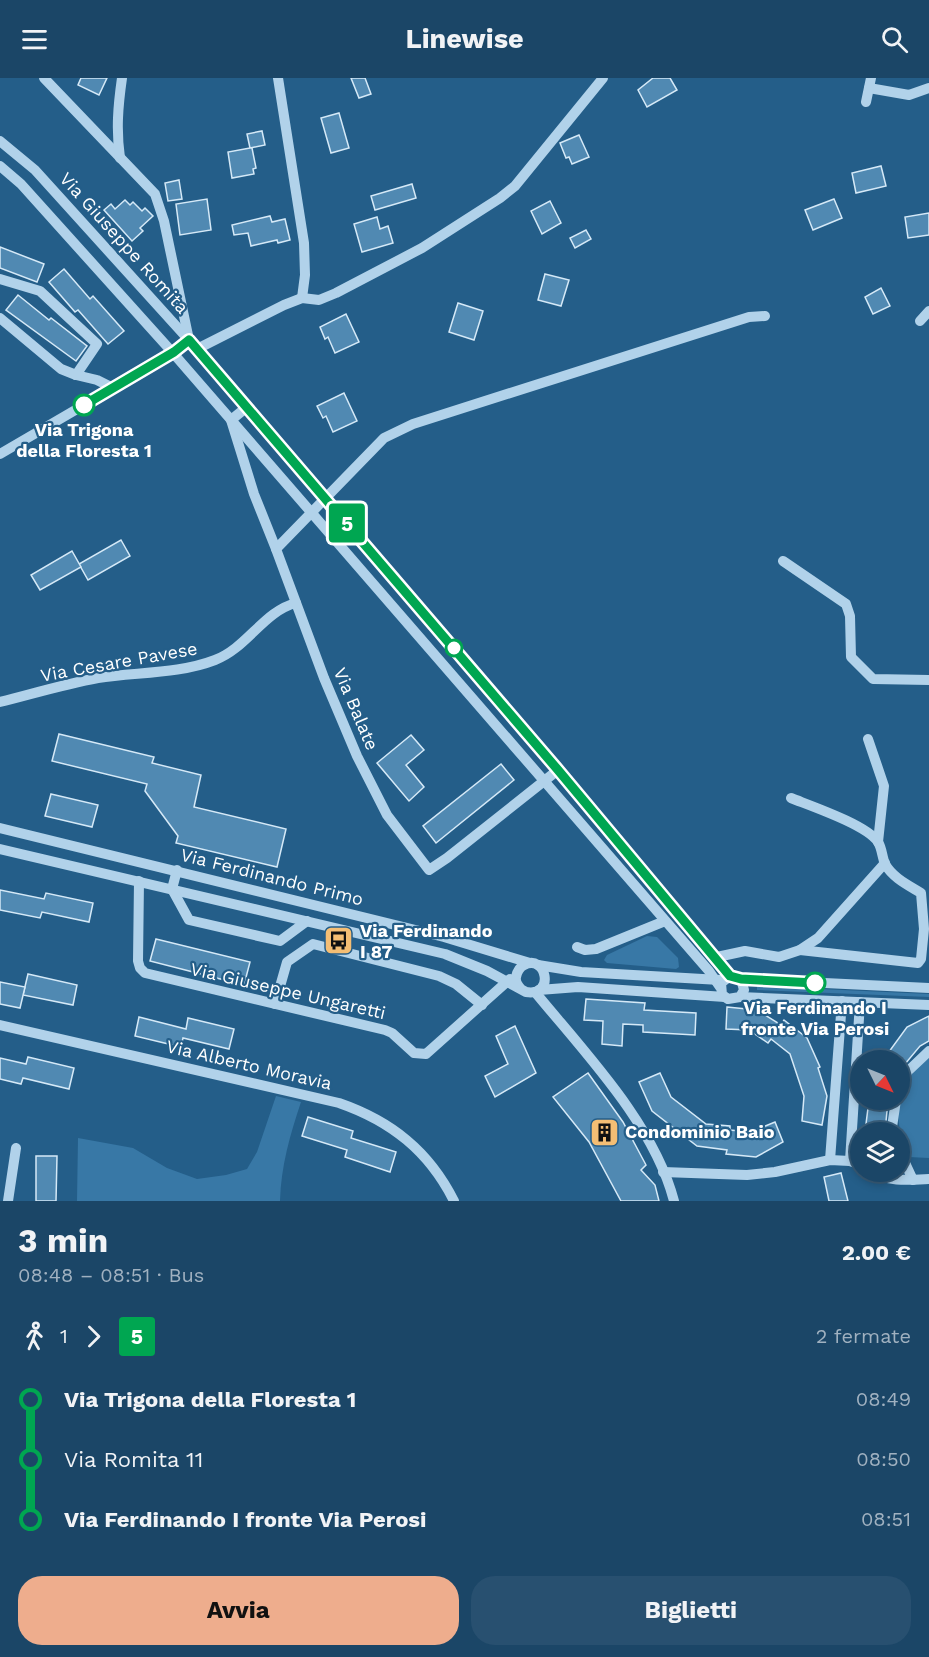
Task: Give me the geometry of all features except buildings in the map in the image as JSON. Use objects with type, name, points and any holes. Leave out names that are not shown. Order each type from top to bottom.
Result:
[{"type":"street","points":[[44,78],[156,194],[193,344]]},
{"type":"street","points":[[120,158],[117,116],[122,78]]},
{"type":"street","points":[[278,78],[304,243],[305,275],[302,298]]},
{"type":"street","points":[[0,454],[174,352],[302,298],[319,300],[336,293],[422,248],[501,198],[515,186],[603,78]]},
{"type":"street","points":[[866,102],[870,83],[909,95],[929,88]]},
{"type":"street","name":"Via Giuseppe Romita","points":[[0,141],[35,170],[193,344],[325,497],[717,957],[726,983]]},
{"type":"street","name":"Via Giuseppe Romita","points":[[0,166],[21,184],[174,352],[643,896],[681,939],[726,983]]},
{"type":"street","points":[[21,184],[35,170]]},
{"type":"street","points":[[0,279],[40,291],[97,344],[76,375]]},
{"type":"street","points":[[920,321],[929,311]]},
{"type":"street","points":[[276,549],[384,438],[413,424],[749,317],[765,316]]},
{"type":"street","points":[[0,318],[62,369],[97,380],[113,388]]},
{"type":"street","points":[[231,420],[247,407]]},
{"type":"street","name":"Via Balate","points":[[231,420],[254,494],[324,678],[357,756],[387,815],[429,870],[543,780]]},
{"type":"street","points":[[783,561],[846,604],[850,616],[851,657],[873,679],[929,680]]},
{"type":"street","name":"Via Cesare Pavese","points":[[0,702],[98,678],[196,666],[216,660],[234,650],[278,611],[296,603]]},
{"type":"street","points":[[498,727],[512,716]]},
{"type":"street","points":[[800,951],[918,963],[921,959],[927,931],[921,893],[900,881],[885,863],[878,842],[884,786],[868,739]]},
{"type":"street","points":[[543,780],[558,770]]},
{"type":"street","points":[[791,798],[865,830],[878,842]]},
{"type":"street","name":"Via Ferdinando Primo","points":[[0,828],[444,937],[535,965],[581,972],[726,983]]},
{"type":"street","name":"Via Ferdinando Primo","points":[[0,849],[445,954],[530,991],[578,987],[726,983],[929,988]]},
{"type":"street","points":[[124,878],[128,858]]},
{"type":"street","points":[[717,957],[745,951],[779,957],[800,951],[818,938],[885,863]]},
{"type":"street","points":[[177,870],[172,889],[189,920],[280,941],[307,921]]},
{"type":"street","name":"Via Giuseppe Ungaretti","points":[[139,881],[138,961],[145,973],[385,1030],[398,1037],[407,1049],[420,1055],[426,1054],[486,1002]]},
{"type":"street","points":[[643,896],[655,886]]},
{"type":"street","points":[[318,923],[322,908]]},
{"type":"street","points":[[342,929],[345,914]]},
{"type":"street","points":[[577,946],[585,950],[596,950],[665,921]]},
{"type":"street","points":[[681,939],[697,962],[698,969],[697,973],[681,979]]},
{"type":"street","points":[[275,1004],[288,962],[313,944],[439,976],[486,1002]]},
{"type":"street","points":[[524,965],[535,965],[542,968],[545,977],[543,986],[530,991],[505,993],[486,1002],[524,965]]},
{"type":"street","points":[[518,972],[516,981],[530,991],[612,1086],[654,1149],[674,1201]]},
{"type":"street","points":[[726,983],[744,990],[740,997]]},
{"type":"street","points":[[726,983],[732,1000],[740,997],[929,1005]]},
{"type":"street","points":[[830,1160],[842,1000]]},
{"type":"street","points":[[663,1172],[747,1175],[775,1172],[830,1160],[849,1161],[860,1002]]},
{"type":"street","name":"Via Alberto Moravia","points":[[0,1025],[357,1109],[391,1127],[406,1139],[430,1165],[454,1201]]},
{"type":"street","points":[[910,1069],[929,1051]]},
{"type":"street","points":[[8,1201],[16,1148]]},
{"type":"street","points":[[910,1174],[913,1180]]},
{"type":"street","points":[[910,1180],[929,1179]]},
{"type":"shaded area","points":[[647,936],[657,937],[678,958],[679,967],[676,969],[607,963],[604,960],[607,955]]},
{"type":"shaded area","points":[[757,986],[929,994],[929,997],[757,990]]},
{"type":"shaded area","points":[[929,1058],[929,1158],[910,1157],[910,1122],[899,1122],[898,1110],[910,1110],[910,1076]]},
{"type":"shaded area","points":[[276,1096],[301,1102],[287,1151],[280,1201],[77,1201],[78,1138],[133,1148],[167,1168],[197,1179],[226,1175],[247,1169],[257,1152]]},
{"type":"bus line","name":"5","points":[[84,405],[174,352],[189,340],[558,770],[717,957],[730,976],[741,979],[815,983]]},
{"type":"place","name":"Via Trigona della Floresta 1","points":[[84,405]]},
{"type":"place","name":"Via Ferdinando I 87","points":[[339,941]]},
{"type":"place","name":"Via Ferdinando I fronte Via Perosi","points":[[815,983]]},
{"type":"place","name":"Condominio Baio","points":[[604,1132]]}]
